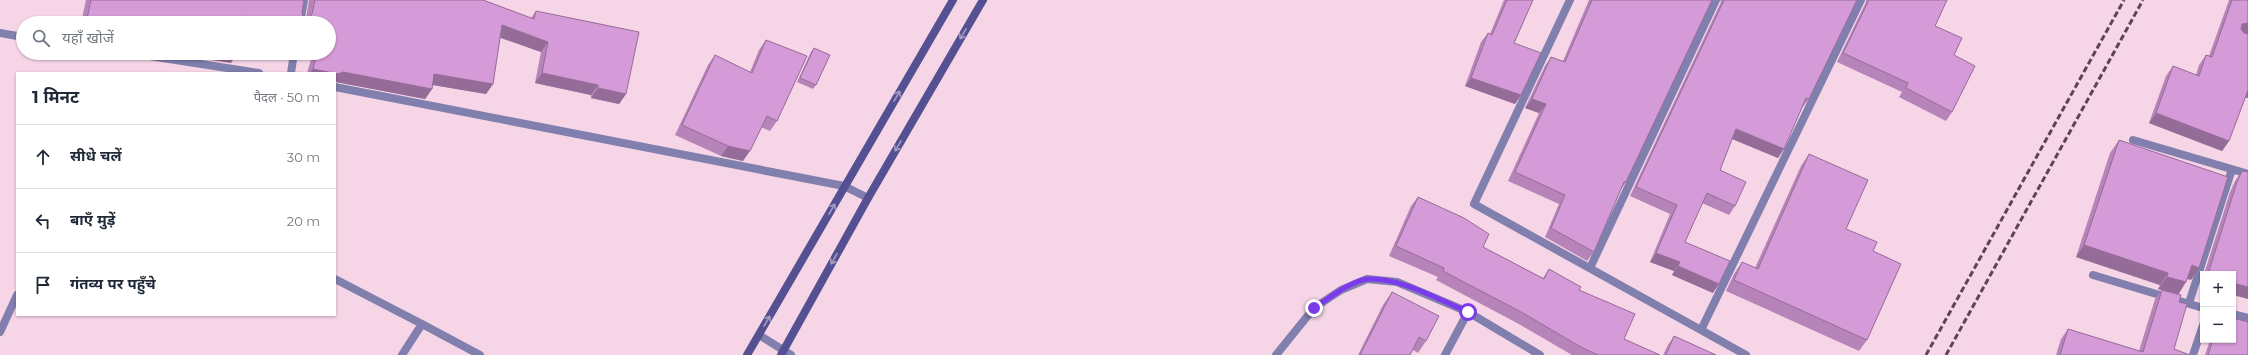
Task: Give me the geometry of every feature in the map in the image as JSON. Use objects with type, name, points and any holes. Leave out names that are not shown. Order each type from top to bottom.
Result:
[{"type":"street","points":[[301,16],[304,0]]},
{"type":"street","points":[[747,355],[953,0]]},
{"type":"street","points":[[782,353],[868,198],[983,0]]},
{"type":"street","points":[[1570,0],[1474,204],[1746,355]]},
{"type":"street","points":[[1590,268],[1716,0]]},
{"type":"street","points":[[1701,330],[1860,0]]},
{"type":"street","points":[[0,33],[16,36]]},
{"type":"street","points":[[175,60],[253,72]]},
{"type":"street","points":[[290,72],[293,60]]},
{"type":"street","points":[[336,87],[844,186],[868,198]]},
{"type":"street","points":[[2134,140],[2248,174]]},
{"type":"street","points":[[2189,303],[2232,169]]},
{"type":"street","points":[[2093,275],[2200,307]]},
{"type":"street","points":[[1276,355],[1314,308],[1341,290],[1367,279],[1397,282],[1468,312],[1540,355]]},
{"type":"street","points":[[336,280],[480,355]]},
{"type":"street","points":[[0,332],[16,297]]},
{"type":"street","points":[[1445,355],[1468,312]]},
{"type":"street","points":[[2236,315],[2248,318]]},
{"type":"street","points":[[402,355],[422,324]]},
{"type":"street","points":[[2193,355],[2200,334]]},
{"type":"street","points":[[759,335],[782,353],[791,355]]},
{"type":"building","points":[[91,0],[304,0],[303,16],[88,16]]},
{"type":"building","points":[[315,0],[483,0],[534,19],[536,11],[639,32],[626,94],[598,88],[598,85],[542,73],[548,42],[502,25],[493,84],[434,74],[432,89],[343,72],[338,74],[336,72],[313,69],[315,60],[336,60],[336,16],[310,16]]},
{"type":"building","points":[[1507,0],[1533,0],[1514,43],[1541,53],[1521,95],[1471,78],[1488,33],[1492,35]]},
{"type":"building","points":[[1592,0],[1712,0],[1626,182],[1624,182],[1594,252],[1551,228],[1565,195],[1515,172],[1546,104],[1532,99],[1551,57],[1565,62]]},
{"type":"building","points":[[1724,0],[1857,0],[1809,99],[1806,98],[1784,149],[1736,129],[1720,170],[1746,182],[1735,206],[1707,193],[1685,242],[1730,261],[1719,284],[1678,266],[1680,262],[1656,253],[1677,205],[1636,187]]},
{"type":"building","points":[[1869,0],[1947,0],[1935,26],[1962,38],[1954,55],[1975,66],[1952,112],[1906,88],[1908,83],[1843,53]]},
{"type":"building","points":[[2232,0],[2248,0],[2248,23],[2242,24],[2241,29],[2244,33],[2248,34],[2248,90],[2229,141],[2156,113],[2173,66],[2199,76],[2206,55],[2212,57]]},
{"type":"building","points":[[766,40],[807,56],[777,121],[767,116],[750,151],[728,146],[682,125],[715,55],[752,73]]},
{"type":"building","points":[[814,48],[830,55],[816,85],[800,78]]},
{"type":"building","points":[[2119,140],[2228,177],[2199,268],[2192,265],[2186,282],[2167,277],[2168,273],[2084,245]]},
{"type":"building","points":[[1809,154],[1868,180],[1846,229],[1877,242],[1873,251],[1901,264],[1867,340],[1734,280],[1742,262],[1758,269]]},
{"type":"building","points":[[2242,171],[2248,172],[2248,287],[2236,284],[2236,271],[2209,271],[2237,182]]},
{"type":"building","points":[[1418,197],[1464,218],[1489,234],[1483,247],[1544,279],[1549,269],[1581,287],[1579,290],[1635,314],[1624,339],[1660,355],[1598,355],[1443,271],[1444,268],[1396,246]]},
{"type":"building","points":[[2162,290],[2181,295],[2179,302],[2187,304],[2174,349],[2190,355],[2060,355],[2068,329],[2143,352]]},
{"type":"building","points":[[1392,292],[1439,316],[1426,341],[1419,337],[1410,355],[1360,355]]},
{"type":"building","points":[[2236,319],[2248,322],[2248,355],[2208,355],[2212,343],[2236,343]]},
{"type":"building","points":[[1674,336],[1716,355],[1666,355]]},
{"type":"railway","points":[[1926,355],[2124,0]]},
{"type":"railway","points":[[1946,355],[2143,0]]},
{"type":"route","points":[[1314,308],[1341,290],[1367,279],[1397,282],[1468,312]]}]
